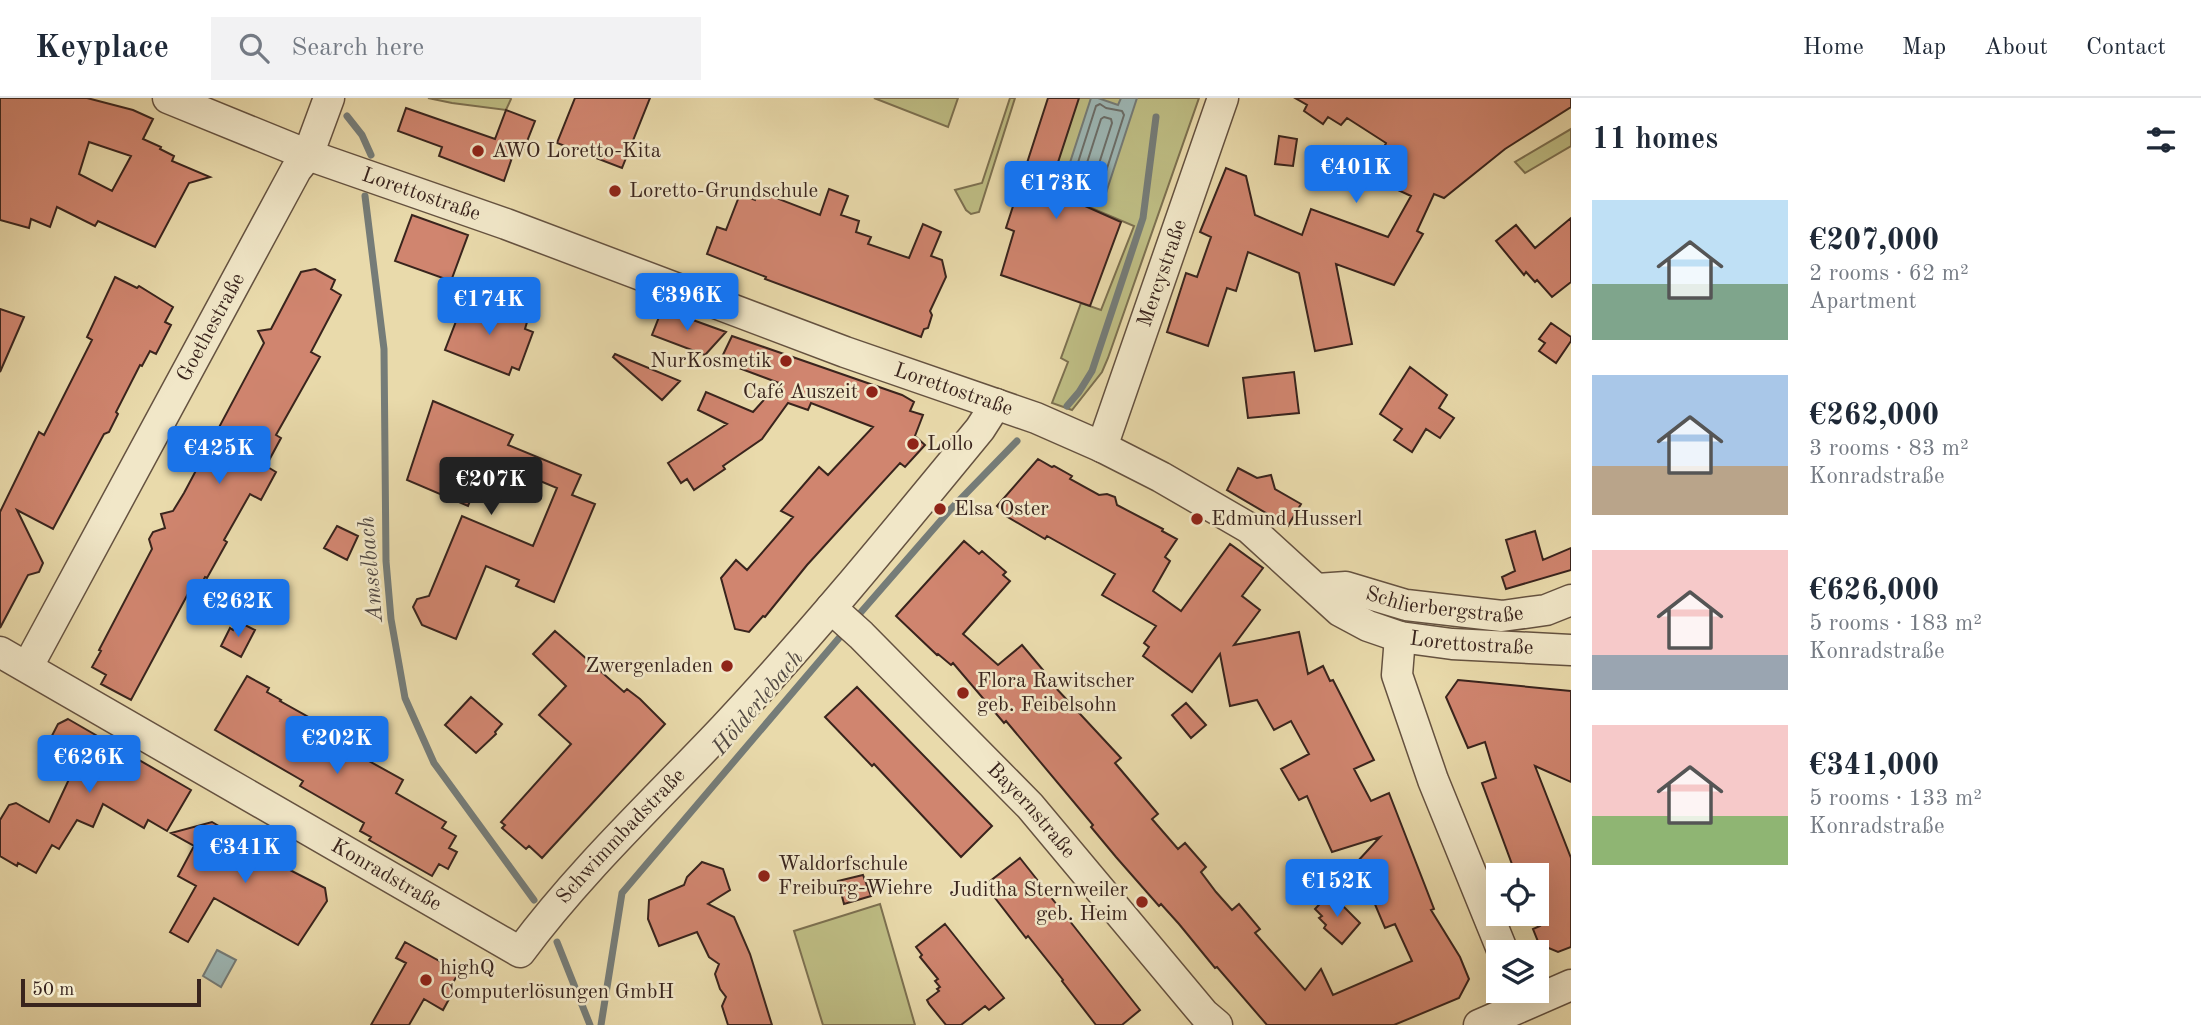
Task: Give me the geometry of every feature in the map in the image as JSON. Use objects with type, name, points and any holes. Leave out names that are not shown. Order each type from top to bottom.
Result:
[{"type":"street","name":"Lorettostraße","points":[[168,98],[308,155],[506,224],[845,352],[1036,418],[1102,447],[1161,477],[1248,528],[1340,611],[1368,626],[1400,637],[1452,644],[1571,650]]},
{"type":"street","name":"Goethestraße","points":[[28,666],[290,182],[308,155],[328,98]]},
{"type":"street","name":"Mercystraße","points":[[1102,447],[1223,98]]},
{"type":"street","name":"Schwimmbadstraße","points":[[520,952],[598,861],[723,728],[845,621],[996,404]]},
{"type":"street","name":"Schlierbergstraße","points":[[1317,589],[1346,587],[1406,605],[1502,616],[1546,610],[1571,600]]},
{"type":"street","name":"Bayernstraße","points":[[845,621],[1030,806],[1204,1014],[1217,1025]]},
{"type":"street","points":[[1400,637],[1397,676],[1433,780],[1498,940]]},
{"type":"street","name":"Konradstraße","points":[[0,652],[520,952]]},
{"type":"street","points":[[1479,1025],[1571,985]]},
{"type":"shaded area","points":[[428,98],[510,98],[511,99],[506,110]]},
{"type":"shaded area","points":[[874,98],[958,98],[948,127]]},
{"type":"shaded area","points":[[1010,98],[1015,98],[979,212],[971,214],[955,190],[982,183]]},
{"type":"shaded area","points":[[1048,98],[1199,98],[1108,358],[1102,372],[1072,410],[1052,403],[1068,362],[1061,358],[1081,303],[1101,310],[1134,226],[1049,190]]},
{"type":"shaded area","points":[[1571,129],[1571,146],[1525,173],[1515,162]]},
{"type":"shaded area","points":[[880,904],[915,1025],[823,1025],[794,931]]},
{"type":"water","points":[[1091,98],[1118,105],[1121,98],[1137,98],[1105,196],[1064,181]]},
{"type":"water","points":[[217,950],[236,960],[221,987],[203,976]]},
{"type":"building","points":[[0,98],[87,98],[133,110],[153,119],[143,139],[174,156],[172,161],[210,177],[189,183],[155,247],[98,221],[95,226],[57,207],[50,227],[31,219],[29,228],[0,220]],"holes":[[[89,142],[131,156],[112,191],[79,174]]]},
{"type":"building","points":[[575,98],[650,98],[622,168],[557,143]]},
{"type":"building","points":[[1048,98],[1079,98],[1049,190],[1121,222],[1090,306],[1001,275],[1014,231],[1006,228]]},
{"type":"building","points":[[1295,98],[1571,98],[1571,107],[1505,149],[1444,198],[1434,194],[1417,231],[1423,234],[1394,285],[1336,264],[1352,344],[1315,351],[1299,273],[1248,252],[1236,291],[1227,288],[1208,346],[1167,332],[1186,273],[1197,277],[1211,237],[1200,232],[1226,168],[1246,176],[1255,215],[1302,235],[1311,209],[1388,237],[1411,196],[1370,177],[1386,143],[1347,118],[1341,125],[1328,117],[1323,124],[1304,111],[1307,105]]},
{"type":"building","name":"AWO Loretto-Kita","points":[[406,108],[495,139],[506,110],[535,121],[524,149],[516,146],[504,181],[439,156],[442,147],[398,131]]},
{"type":"building","points":[[1279,136],[1297,139],[1293,166],[1275,164]]},
{"type":"building","points":[[829,189],[848,196],[841,215],[859,221],[856,232],[871,237],[868,244],[909,258],[923,224],[941,232],[931,256],[942,260],[946,277],[930,311],[932,315],[928,328],[924,329],[921,337],[765,279],[766,277],[707,254],[717,227],[726,230],[740,194],[755,200],[758,191],[820,215]]},
{"type":"building","points":[[412,215],[468,235],[451,281],[395,261]]},
{"type":"building","points":[[1571,218],[1571,282],[1552,297],[1537,280],[1535,282],[1526,272],[1524,275],[1496,241],[1516,225],[1535,248]]},
{"type":"building","points":[[315,269],[335,280],[331,289],[341,295],[311,352],[320,357],[276,435],[281,438],[266,466],[276,472],[261,500],[250,494],[224,540],[227,542],[207,578],[205,577],[196,594],[190,590],[131,700],[101,684],[106,675],[92,667],[101,651],[99,650],[152,549],[149,539],[153,532],[165,528],[161,514],[173,511],[184,493],[264,343],[258,331],[271,329],[301,272]]},
{"type":"building","points":[[115,277],[137,288],[139,286],[173,307],[165,322],[171,325],[156,354],[150,351],[142,366],[140,365],[109,432],[104,434],[53,529],[17,510],[43,563],[39,572],[28,575],[0,628],[0,512],[39,432],[44,435],[92,340],[87,337]]},
{"type":"building","points":[[465,298],[527,322],[525,329],[533,332],[519,370],[512,367],[509,375],[445,350]]},
{"type":"building","points":[[0,309],[24,317],[0,372]]},
{"type":"building","points":[[668,311],[726,332],[705,355],[652,335],[661,312],[667,315]]},
{"type":"building","points":[[1551,323],[1571,337],[1556,363],[1539,351],[1545,343],[1539,339]]},
{"type":"building","points":[[732,336],[902,395],[914,402],[910,411],[923,415],[915,436],[925,445],[905,467],[900,463],[749,632],[735,629],[721,578],[736,560],[747,570],[793,517],[781,511],[819,467],[828,475],[873,427],[811,403],[808,410],[788,403],[762,439],[723,466],[725,469],[694,490],[687,479],[681,483],[668,463],[727,424],[698,410],[706,392],[753,412],[779,383],[720,361]]},
{"type":"building","points":[[615,354],[680,381],[662,400],[613,357]]},
{"type":"building","points":[[1410,367],[1447,395],[1439,408],[1454,418],[1440,438],[1426,429],[1412,452],[1394,440],[1402,429],[1380,414]]},
{"type":"building","points":[[1294,372],[1299,413],[1248,418],[1243,378]]},
{"type":"building","points":[[433,401],[513,435],[508,445],[581,475],[572,495],[595,504],[554,602],[516,586],[519,580],[486,566],[456,639],[422,625],[413,607],[417,599],[429,596],[462,516],[533,546],[557,488],[487,459],[468,506],[407,480]]},
{"type":"building","points":[[1038,459],[1072,476],[1070,479],[1099,495],[1115,497],[1117,505],[1177,539],[1165,557],[1170,561],[1153,591],[1181,611],[1230,544],[1263,568],[1242,596],[1260,610],[1234,645],[1299,632],[1308,674],[1323,666],[1330,681],[1333,680],[1374,760],[1354,769],[1371,801],[1389,793],[1434,909],[1431,910],[1460,957],[1469,979],[1459,998],[1394,1025],[1267,1025],[1116,857],[1091,827],[1093,825],[1006,721],[1004,723],[953,663],[951,665],[937,655],[896,616],[964,541],[979,554],[982,551],[1006,572],[1003,575],[1010,581],[963,634],[998,665],[1022,645],[1043,670],[1041,672],[1121,758],[1115,763],[1158,814],[1152,819],[1178,849],[1185,843],[1206,867],[1201,872],[1216,892],[1232,910],[1239,904],[1260,929],[1255,933],[1305,990],[1321,969],[1333,995],[1412,961],[1395,924],[1385,928],[1357,862],[1380,837],[1332,852],[1307,796],[1299,800],[1281,769],[1309,754],[1291,721],[1274,730],[1257,700],[1230,706],[1220,654],[1192,692],[1143,656],[1149,647],[1144,643],[1156,626],[1102,595],[1115,574],[1047,536],[1045,539],[1006,516],[997,506]]},
{"type":"building","points":[[1238,468],[1257,478],[1271,475],[1275,489],[1301,504],[1288,526],[1227,490]]},
{"type":"building","points":[[337,526],[358,536],[347,560],[324,548]]},
{"type":"building","points":[[1535,531],[1543,560],[1571,548],[1571,570],[1506,589],[1502,577],[1515,571],[1506,540]]},
{"type":"building","points":[[237,621],[255,630],[241,657],[221,646],[230,628],[233,630]]},
{"type":"building","points":[[555,631],[624,692],[627,689],[640,699],[665,724],[542,858],[529,846],[526,849],[502,828],[505,825],[501,822],[571,744],[539,715],[566,686],[533,654]]},
{"type":"building","points":[[247,676],[269,688],[267,692],[280,701],[346,738],[342,746],[403,780],[396,793],[446,822],[442,828],[456,836],[449,848],[457,852],[448,869],[439,864],[432,876],[369,840],[371,837],[360,831],[364,823],[300,786],[303,781],[215,730]]},
{"type":"building","points":[[1458,680],[1571,691],[1571,782],[1535,766],[1571,858],[1571,947],[1558,952],[1549,948],[1549,940],[1537,940],[1533,929],[1549,926],[1549,863],[1512,863],[1482,783],[1496,778],[1485,742],[1468,748],[1446,697]]},
{"type":"building","points":[[857,687],[992,826],[961,857],[874,764],[872,766],[825,717]]},
{"type":"building","points":[[471,697],[502,724],[496,734],[476,753],[445,725]]},
{"type":"building","points":[[1186,703],[1206,725],[1191,738],[1172,715]]},
{"type":"building","points":[[68,719],[191,790],[167,831],[148,820],[144,828],[103,804],[93,827],[77,820],[59,849],[52,845],[36,873],[0,856],[0,820],[9,805],[16,803],[49,822],[71,775],[51,766],[54,761],[42,755],[58,724]]},
{"type":"building","points":[[212,822],[248,843],[245,847],[325,888],[327,901],[298,945],[214,898],[188,942],[170,932],[196,886],[178,876],[194,846],[171,833]]},
{"type":"building","points":[[1020,858],[1140,1010],[1122,1025],[1096,1025],[985,885]]},
{"type":"building","points":[[702,862],[723,869],[730,890],[708,904],[734,917],[750,954],[772,1025],[728,1025],[722,1006],[726,997],[715,974],[719,964],[709,957],[697,932],[659,946],[648,919],[649,900],[684,885],[687,877]]},
{"type":"building","points":[[863,875],[871,896],[844,904],[838,881]]},
{"type":"building","points":[[1330,893],[1360,923],[1342,944],[1324,928],[1326,925],[1319,918],[1322,916],[1315,909]]},
{"type":"building","points":[[945,924],[1004,998],[989,1010],[985,1006],[961,1025],[946,1025],[929,1004],[927,1000],[939,991],[937,989],[940,987],[935,981],[938,979],[920,957],[922,955],[916,947]]},
{"type":"building","name":"highQ Computerlösungen GmbH","points":[[405,942],[459,972],[450,988],[454,990],[443,1010],[424,999],[409,1025],[371,1025],[406,963],[396,958]]},
{"type":"waterway","name":"Amselbach","points":[[347,116],[362,135],[371,155]]},
{"type":"waterway","name":"Hölderlebach","points":[[1067,406],[1092,371],[1143,218],[1156,117]]},
{"type":"waterway","name":"Amselbach","points":[[365,196],[384,349],[386,561],[391,619],[405,698],[434,763],[534,900]]},
{"type":"waterway","name":"Hölderlebach","points":[[855,619],[950,510],[1017,441]]},
{"type":"waterway","name":"Hölderlebach","points":[[601,1025],[622,893],[845,631]]},
{"type":"waterway","name":"Amselbach","points":[[557,942],[590,1025]]},
{"type":"place","name":"AWO Loretto-Kita","points":[[478,151]]},
{"type":"place","name":"Loretto-Grundschule","points":[[615,191]]},
{"type":"place","name":"NurKosmetik","points":[[786,361]]},
{"type":"place","name":"Café Auszeit","points":[[872,392]]},
{"type":"place","name":"Lollo","points":[[913,444]]},
{"type":"place","name":"Elsa Oster","points":[[940,509]]},
{"type":"place","name":"Edmund Husserl","points":[[1197,519]]},
{"type":"place","name":"Zwergenladen","points":[[727,666]]},
{"type":"place","name":"Flora Rawitscher geb. Feibelsohn","points":[[963,693]]},
{"type":"place","name":"Waldorfschule Freiburg-Wiehre","points":[[764,876]]},
{"type":"place","name":"Juditha Sternweiler geb. Heim","points":[[1142,902]]},
{"type":"place","name":"highQ Computerlösungen GmbH","points":[[426,980]]}]
